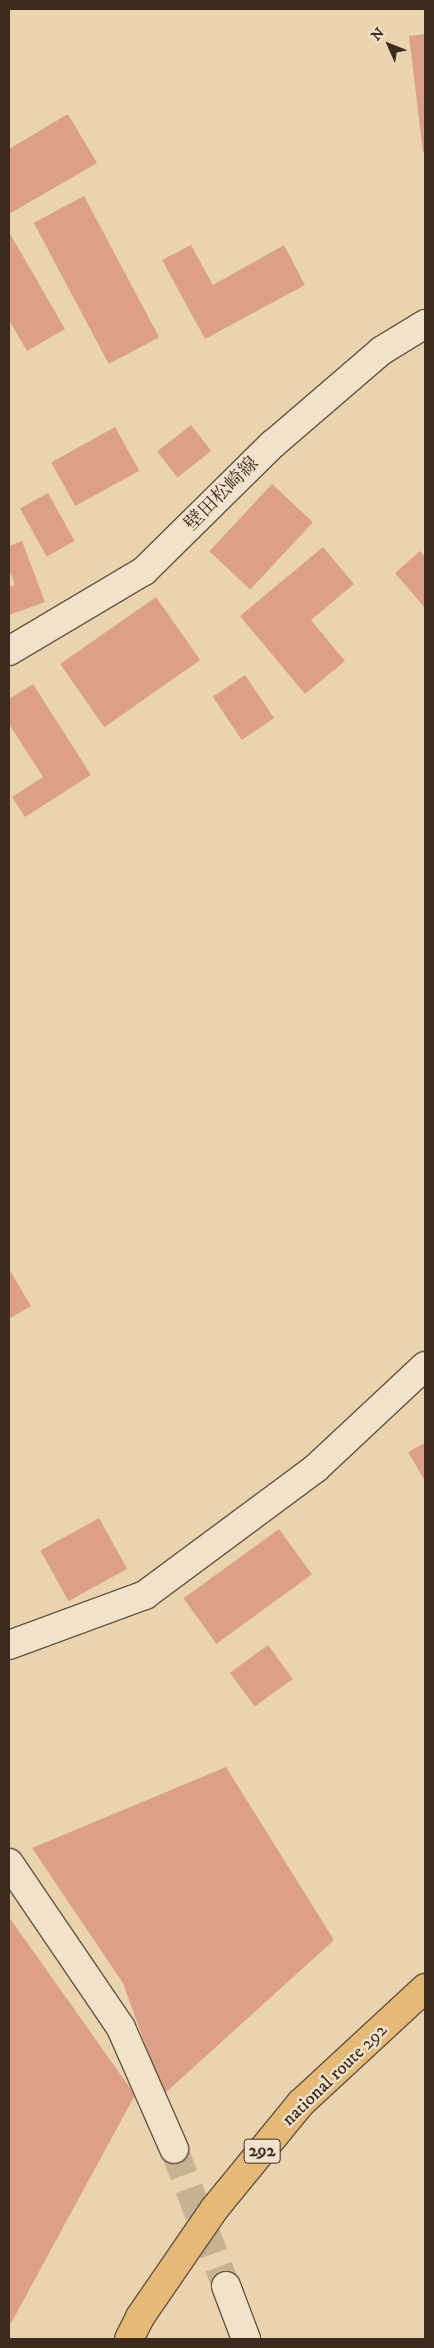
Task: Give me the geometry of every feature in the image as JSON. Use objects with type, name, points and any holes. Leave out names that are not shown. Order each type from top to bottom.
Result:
[{"type":"highway","name":"national route 292","points":[[130,2339],[140,2317],[215,2208],[301,2103],[425,1988]]},
{"type":"street","name":"壁田松崎線","points":[[9,651],[144,571],[273,444],[381,351],[425,324]]},
{"type":"street","points":[[9,1645],[145,1595],[316,1468],[425,1366]]},
{"type":"street","points":[[9,1862],[121,2028],[174,2149]]},
{"type":"street","points":[[226,2286],[246,2339]]},
{"type":"building","points":[[425,34],[425,152],[423,152],[409,36]]},
{"type":"building","points":[[68,114],[97,163],[9,214],[9,149]]},
{"type":"building","points":[[84,196],[159,337],[109,364],[34,223]]},
{"type":"building","points":[[9,232],[65,329],[27,351],[9,320]]},
{"type":"building","points":[[191,245],[213,285],[284,245],[305,285],[205,339],[162,260]]},
{"type":"building","points":[[191,425],[211,451],[177,477],[157,451]]},
{"type":"building","points":[[115,427],[139,471],[75,506],[51,462]]},
{"type":"building","points":[[272,484],[313,522],[250,589],[209,551]]},
{"type":"building","points":[[48,493],[75,541],[47,557],[20,509]]},
{"type":"building","points":[[22,541],[45,602],[9,615],[9,587],[15,585],[9,569],[9,546]]},
{"type":"building","points":[[323,547],[354,584],[311,620],[345,661],[305,694],[240,616]]},
{"type":"building","points":[[420,551],[425,557],[425,608],[395,573]]},
{"type":"building","points":[[156,597],[200,660],[104,727],[60,664]]},
{"type":"building","points":[[245,675],[274,718],[242,740],[213,697]]},
{"type":"building","points":[[33,684],[91,775],[25,817],[12,797],[43,777],[9,724],[9,699]]},
{"type":"building","points":[[9,1269],[31,1306],[9,1319]]},
{"type":"building","points":[[425,1443],[425,1481],[408,1452]]},
{"type":"building","points":[[99,1518],[127,1569],[69,1601],[40,1550]]},
{"type":"building","points":[[279,1529],[312,1574],[216,1644],[184,1598]]},
{"type":"building","points":[[268,1645],[293,1679],[255,1707],[230,1673]]},
{"type":"building","points":[[226,1767],[334,1940],[163,2095],[123,1983],[32,1848]]},
{"type":"building","points":[[9,1917],[135,2095],[9,2327]]},
{"type":"tunnel","points":[[174,2149],[226,2286]]}]
